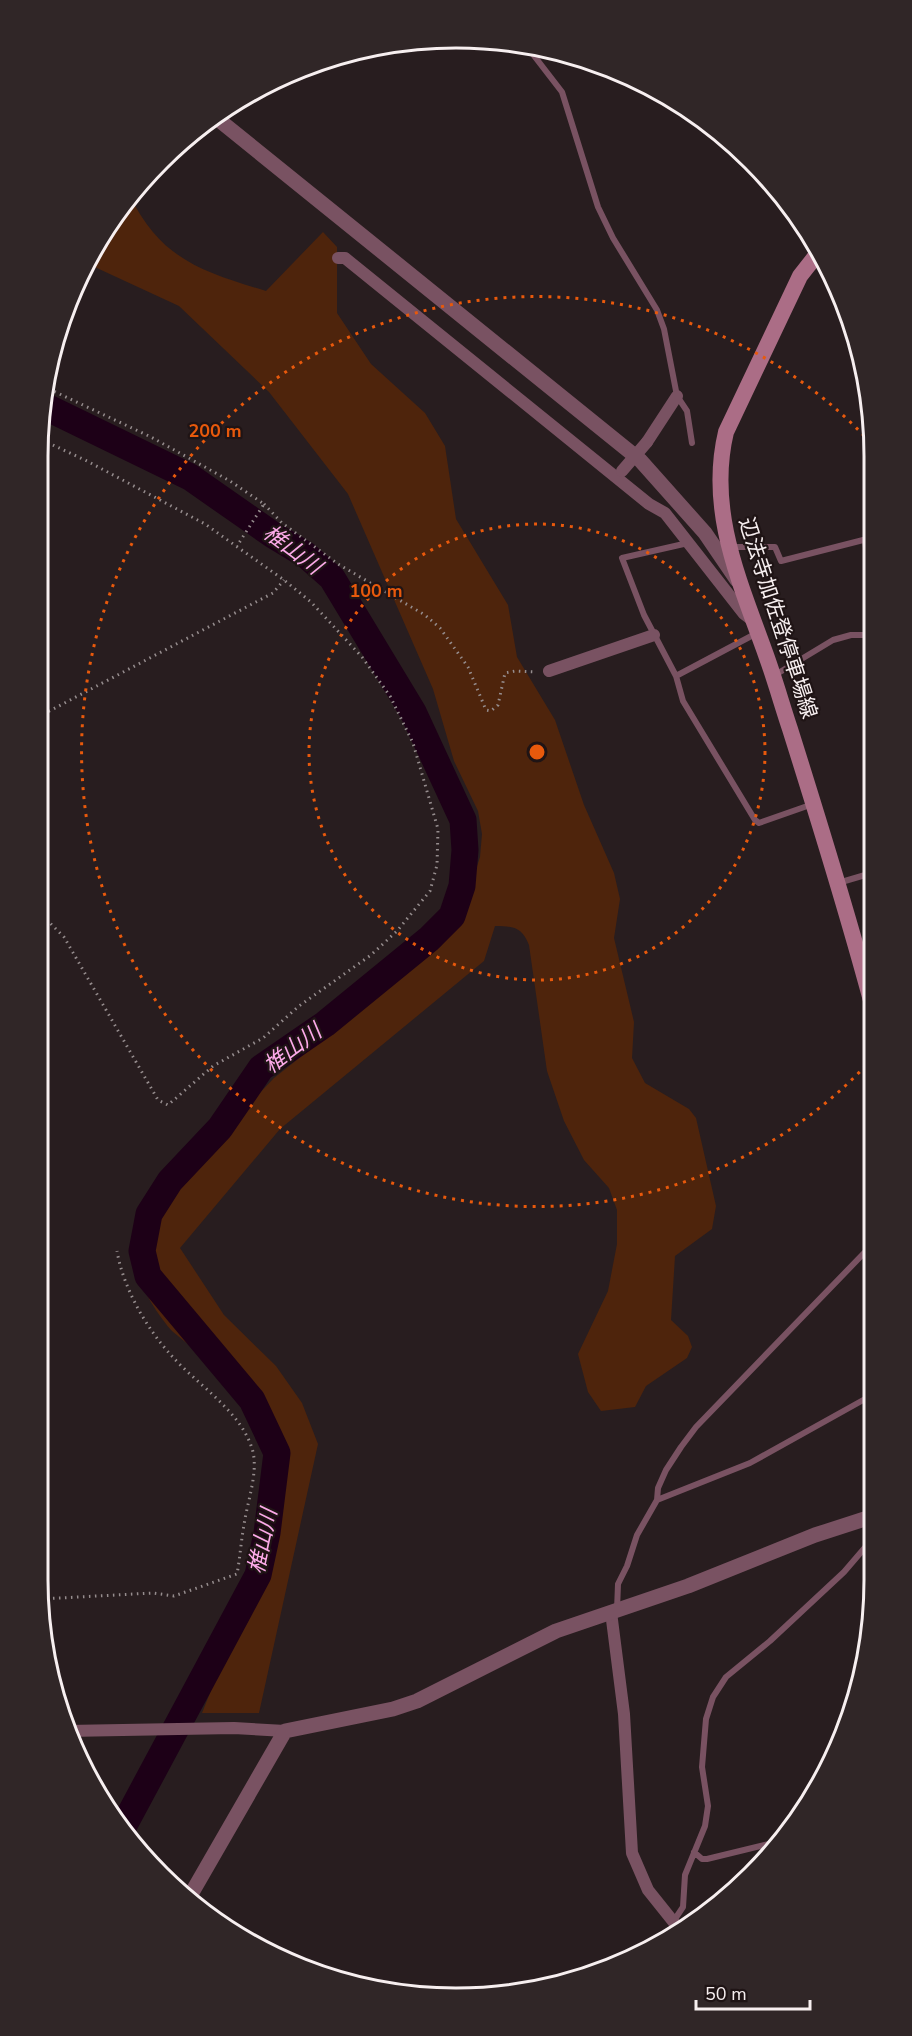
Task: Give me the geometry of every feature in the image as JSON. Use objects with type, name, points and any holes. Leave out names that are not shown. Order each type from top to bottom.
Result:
[{"type":"main road","name":"辺法寺加佐登停車場線","points":[[813,259],[805,267],[786,303],[726,432],[721,453],[719,495],[729,547],[739,582],[773,676],[814,804],[864,977]]},
{"type":"street","points":[[222,122],[640,460],[705,533],[739,582]]},
{"type":"street","points":[[338,258],[345,258],[620,475],[649,504],[665,513],[755,627]]},
{"type":"street","points":[[620,475],[647,442],[677,396]]},
{"type":"street","points":[[549,671],[654,635]]},
{"type":"street","points":[[77,1731],[234,1728],[285,1731],[393,1709],[417,1701],[536,1640],[688,1586],[814,1535],[864,1519]]},
{"type":"street","points":[[614,1611],[624,1714],[632,1853],[648,1890],[675,1924]]},
{"type":"street","points":[[193,1892],[285,1731]]},
{"type":"lane","points":[[534,56],[562,92],[598,207],[613,238],[657,310],[664,329],[677,396],[687,411],[692,443]]},
{"type":"lane","points":[[729,547],[775,547],[781,561],[864,540]]},
{"type":"lane","points":[[690,543],[622,558],[654,635],[676,676],[683,701],[754,819],[759,823],[814,804]]},
{"type":"lane","points":[[676,676],[755,627]]},
{"type":"lane","points":[[773,676],[833,640],[851,635],[864,635]]},
{"type":"lane","points":[[837,883],[864,875]]},
{"type":"lane","points":[[614,1611],[618,1584],[640,1528],[657,1500],[658,1488],[666,1470],[696,1427],[742,1382],[827,1289],[864,1253]]},
{"type":"lane","points":[[657,1500],[750,1463],[864,1400]]},
{"type":"lane","points":[[678,1922],[683,1907],[685,1875],[705,1826],[708,1806],[702,1767],[706,1719],[713,1697],[726,1677],[770,1641],[844,1572],[864,1549]]},
{"type":"lane","points":[[694,1852],[702,1859],[767,1844]]},
{"type":"path","points":[[53,391],[151,437],[262,506],[338,564],[425,615],[440,628],[468,667],[486,710],[495,709],[498,705],[505,673],[549,671]]},
{"type":"path","points":[[48,444],[87,461],[205,524],[284,580],[310,602],[362,657],[390,696],[413,743],[438,829],[437,865],[424,899],[398,931],[371,955],[299,1006],[250,1047],[213,1066],[168,1105],[158,1100],[64,938],[48,921]]},
{"type":"path","points":[[237,546],[262,506]]},
{"type":"path","points":[[48,712],[273,593],[284,580]]},
{"type":"path","points":[[49,1599],[153,1593],[174,1596],[237,1574],[252,1472],[253,1454],[247,1435],[234,1418],[170,1354],[147,1323],[120,1269],[117,1251]]},
{"type":"shaded area","points":[[135,205],[156,235],[186,260],[223,277],[266,291],[323,232],[337,247],[337,313],[371,364],[425,413],[445,446],[456,519],[508,605],[517,657],[555,720],[584,805],[614,873],[620,899],[614,938],[634,1022],[632,1058],[645,1083],[689,1109],[696,1118],[716,1206],[712,1229],[675,1256],[671,1320],[688,1336],[692,1347],[687,1358],[646,1386],[635,1407],[601,1411],[588,1392],[578,1354],[608,1291],[617,1244],[617,1210],[609,1188],[584,1160],[564,1121],[547,1071],[529,945],[520,931],[507,926],[495,926],[484,961],[280,1129],[180,1248],[224,1315],[276,1366],[302,1403],[318,1444],[259,1713],[202,1713],[283,1509],[287,1447],[273,1415],[172,1331],[162,1319],[146,1294],[139,1277],[138,1261],[141,1244],[156,1202],[274,1078],[441,946],[456,925],[465,904],[480,857],[482,834],[478,811],[454,761],[433,689],[348,494],[269,392],[179,306],[95,267],[117,229]]},
{"type":"waterway","name":"椎山川","points":[[51,409],[190,477],[273,535],[306,555],[332,578],[413,712],[463,820],[465,850],[462,886],[452,916],[429,939],[325,1024],[261,1068],[220,1128],[170,1181],[149,1214],[142,1251],[148,1276],[252,1400],[277,1453],[267,1533],[258,1575],[127,1820]]}]
